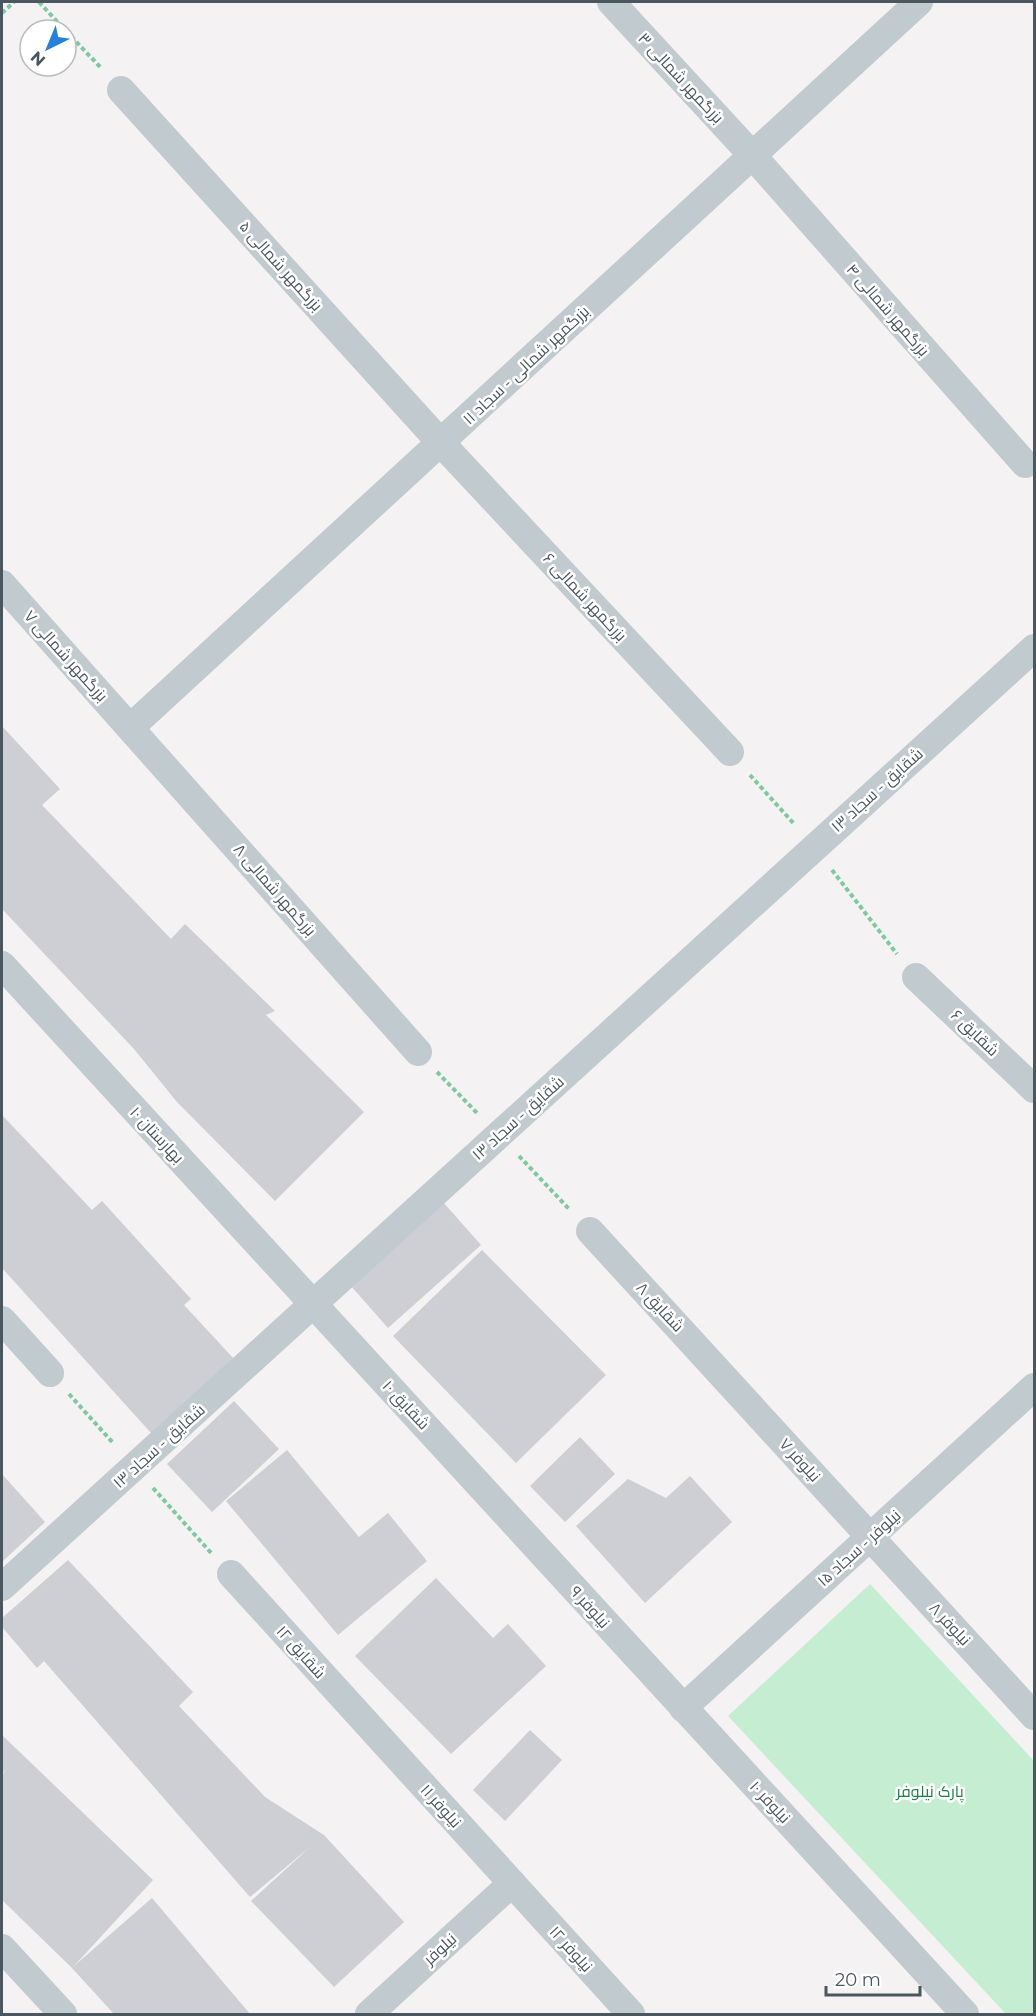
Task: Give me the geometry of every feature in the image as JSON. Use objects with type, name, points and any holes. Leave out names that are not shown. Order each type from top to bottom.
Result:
[{"type":"street","name":"بزرگمهر شمالی ۳","points":[[611,2],[752,155]]},
{"type":"street","name":"بزرگمهر شمالی - سجاد ۱۱","points":[[131,727],[919,2]]},
{"type":"street","name":"بزرگمهر شمالی ۵","points":[[121,90],[441,443]]},
{"type":"street","name":"بزرگمهر شمالی ۴","points":[[752,155],[1024,464]]},
{"type":"street","name":"بزرگمهر شمالی ۶","points":[[441,443],[730,752]]},
{"type":"street","name":"بزرگمهر شمالی ۷","points":[[2,584],[131,727]]},
{"type":"street","name":"شقایق - سجاد ۱۳","points":[[2,1587],[1035,648]]},
{"type":"street","name":"بزرگمهر شمالی ۸","points":[[131,727],[418,1052]]},
{"type":"street","name":"بهارستان ۱۰","points":[[2,965],[313,1305]]},
{"type":"street","name":"شقایق ۶","points":[[916,977],[1035,1089]]},
{"type":"street","name":"شقایق ۸","points":[[590,1231],[730,1384]]},
{"type":"street","name":"شقایق ۱۰","points":[[313,1305],[498,1506]]},
{"type":"street","points":[[2,1320],[50,1373]]},
{"type":"street","name":"نیلوفر ۷","points":[[730,1384],[871,1537]]},
{"type":"street","name":"نیلوفر - سجاد ۱۵","points":[[683,1708],[1035,1387]]},
{"type":"street","name":"نیلوفر ۹","points":[[498,1506],[683,1708]]},
{"type":"street","name":"نیلوفر ۸","points":[[871,1537],[1032,1713]]},
{"type":"street","name":"شقایق ۱۲","points":[[231,1575],[371,1729]]},
{"type":"street","name":"نیلوفر ۱۰","points":[[683,1708],[965,2014]]},
{"type":"street","name":"نیلوفر ۱۱","points":[[371,1729],[512,1883]]},
{"type":"street","name":"نیلوفر","points":[[369,2014],[512,1883]]},
{"type":"street","name":"نیلوفر ۱۲","points":[[512,1883],[631,2014]]},
{"type":"street","points":[[2,1948],[59,2011]]},
{"type":"path","points":[[2,13],[14,2]]},
{"type":"path","points":[[39,2],[54,18]]},
{"type":"path","points":[[78,43],[121,90]]},
{"type":"green space","name":"پارک نیلوفر","points":[[870,1584],[1034,1761],[1034,2014],[1006,2014],[728,1716]]},
{"type":"building","points":[[2,726],[60,789],[42,805],[171,939],[185,924],[275,1011],[266,1015],[364,1112],[275,1201],[177,1102],[134,1049],[2,909]]},
{"type":"building","points":[[2,1115],[92,1210],[102,1201],[191,1299],[184,1305],[234,1359],[152,1434],[2,1268]]},
{"type":"building","points":[[443,1202],[481,1245],[388,1328],[351,1286]]},
{"type":"building","points":[[482,1250],[606,1375],[516,1463],[393,1336]]},
{"type":"building","points":[[234,1401],[279,1449],[212,1512],[167,1464]]},
{"type":"building","points":[[580,1437],[615,1474],[565,1522],[530,1486]]},
{"type":"building","points":[[287,1450],[359,1537],[388,1513],[427,1561],[338,1635],[226,1501]]},
{"type":"building","points":[[2,1474],[45,1522],[2,1562]]},
{"type":"building","points":[[690,1476],[732,1522],[645,1603],[576,1526],[628,1479],[666,1498]]},
{"type":"building","points":[[68,1560],[193,1692],[179,1706],[265,1797],[324,1835],[404,1922],[334,1987],[251,1901],[310,1847],[250,1897],[44,1661],[37,1668],[2,1627],[2,1618]]},
{"type":"building","points":[[436,1578],[493,1638],[508,1624],[546,1666],[451,1754],[355,1656]]},
{"type":"building","points":[[530,1730],[562,1760],[505,1821],[473,1790]]},
{"type":"building","points":[[2,1735],[153,1880],[74,1966],[152,1898],[250,2014],[114,2014],[72,1968],[2,1900],[2,1775],[8,1768],[2,1774]]}]
